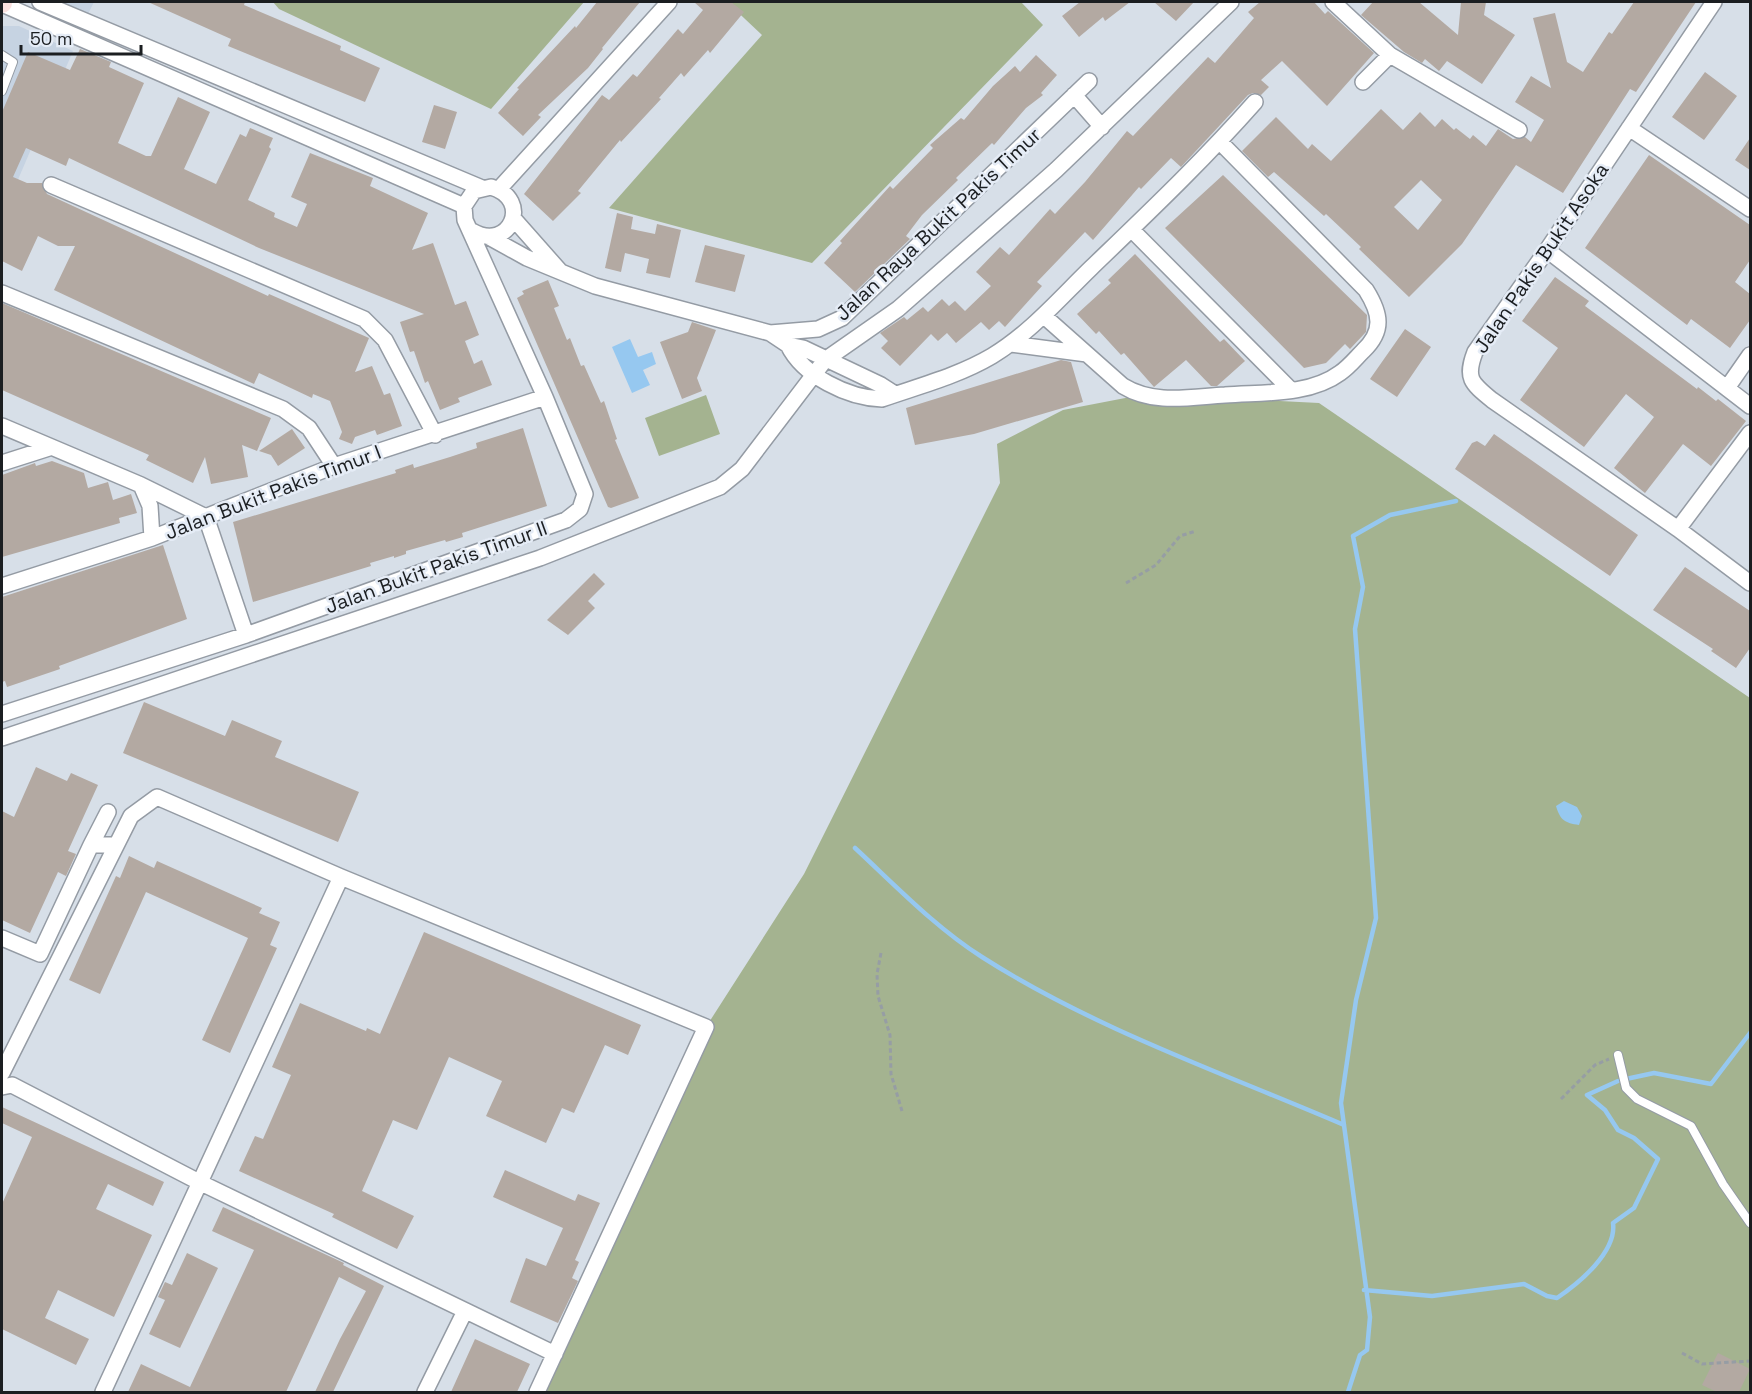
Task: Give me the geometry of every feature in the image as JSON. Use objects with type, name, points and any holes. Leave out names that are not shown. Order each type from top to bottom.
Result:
[{"type":"street","points":[[40,2],[482,188],[499,189],[511,201],[513,218],[563,274]]},
{"type":"street","points":[[499,189],[669,2]]},
{"type":"street","points":[[2,738],[540,558],[720,487],[742,469],[825,360],[898,309],[1102,127],[1231,2]]},
{"type":"street","points":[[1333,2],[1390,55],[1519,130]]},
{"type":"street","name":"Jalan Pakis Bukit Asoka","points":[[1714,2],[1547,250],[1475,352],[1469,367],[1470,377],[1477,388],[1492,400],[1677,529],[1750,583]]},
{"type":"street","points":[[2,3],[464,206]]},
{"type":"street","points":[[97,46],[104,29]]},
{"type":"street","points":[[150,69],[158,51]]},
{"type":"street","points":[[1363,82],[1390,55]]},
{"type":"street","name":"Jalan Raya Bukit Pakis Timur","points":[[770,333],[818,329],[842,318],[1089,81]]},
{"type":"street","points":[[1074,95],[1102,127]]},
{"type":"street","name":"Jalan Raya Bukit Pakis Timur","points":[[788,345],[794,358],[814,374],[863,398],[882,399],[943,379],[990,357],[1011,344],[1044,316],[1220,142],[1255,102]]},
{"type":"street","points":[[1629,128],[1750,209]]},
{"type":"street","points":[[1044,316],[1123,386],[1148,398],[1291,390],[1322,383],[1340,373],[1375,340],[1378,324],[1377,312],[1366,290],[1220,142]]},
{"type":"street","points":[[51,185],[364,319],[385,340],[435,435]]},
{"type":"street","points":[[482,188],[474,191],[464,206],[465,220],[472,231],[489,237],[505,232],[513,218]]},
{"type":"street","points":[[1132,230],[1291,390]]},
{"type":"street","name":"Jalan Bukit Pakis Timur II","points":[[2,714],[246,635],[566,520],[580,509],[585,494],[545,396],[472,231]]},
{"type":"street","name":"Jalan Raya Bukit Pakis Timur","points":[[489,237],[563,274],[770,333],[788,345],[803,348],[895,394]]},
{"type":"street","points":[[1547,250],[1750,406]]},
{"type":"street","points":[[2,293],[283,409],[309,428],[334,466]]},
{"type":"street","points":[[1011,344],[1087,354]]},
{"type":"street","points":[[1727,388],[1750,355]]},
{"type":"street","name":"Jalan Bukit Pakis Timur I","points":[[2,586],[152,538],[334,466],[435,435],[545,396]]},
{"type":"street","points":[[2,426],[49,448],[141,485],[206,517],[246,635]]},
{"type":"street","points":[[1677,529],[1750,433]]},
{"type":"street","points":[[2,463],[49,448]]},
{"type":"street","points":[[141,485],[150,506],[152,538]]},
{"type":"street","points":[[2,1073],[131,816],[157,797],[341,877],[706,1027],[537,1392]]},
{"type":"street","points":[[2,939],[40,954],[108,812]]},
{"type":"street","points":[[91,845],[116,844]]},
{"type":"street","points":[[103,1392],[341,877]]},
{"type":"street","points":[[2,1087],[12,1085],[199,1182],[555,1354]]},
{"type":"street","points":[[425,1392],[465,1311]]},
{"type":"lane","points":[[2,54],[14,62],[2,91]]},
{"type":"lane","points":[[1618,1055],[1626,1088],[1637,1099],[1691,1126],[1723,1184],[1750,1223]]},
{"type":"path","points":[[1126,583],[1155,565],[1180,536],[1196,531]]},
{"type":"path","points":[[881,952],[877,974],[879,996],[890,1035],[891,1074],[902,1111]]},
{"type":"path","points":[[1561,1099],[1595,1065],[1618,1055]]},
{"type":"path","points":[[1682,1353],[1702,1364],[1750,1361]]},
{"type":"shaded area","points":[[53,2],[94,2],[87,16]]},
{"type":"shaded area","points":[[2,26],[19,26],[73,51],[2,217]]},
{"type":"green space","points":[[273,2],[584,2],[491,109],[279,9]]},
{"type":"green space","points":[[727,2],[1021,2],[1043,25],[812,263],[609,208],[762,35]]},
{"type":"green space","points":[[1146,394],[1319,403],[1750,698],[1750,1392],[537,1392],[706,1027],[804,874],[1000,483],[997,444],[1063,410]]},
{"type":"green space","points":[[706,395],[720,434],[659,456],[645,418]]},
{"type":"water","points":[[630,339],[638,357],[652,352],[656,364],[643,370],[650,385],[632,393],[612,347]]},
{"type":"water","points":[[1564,801],[1577,807],[1582,816],[1579,825],[1567,822],[1559,815],[1556,806]]},
{"type":"building","points":[[148,2],[245,2],[244,5],[341,46],[340,50],[380,68],[365,102],[228,46],[231,39]]},
{"type":"building","points":[[597,2],[640,2],[588,68],[538,115],[541,117],[523,136],[498,113],[519,89],[517,88],[575,26],[576,28]]},
{"type":"building","points":[[694,2],[731,2],[744,12],[710,53],[708,50],[684,77],[681,73],[659,98],[661,99],[621,142],[620,140],[578,191],[581,193],[553,221],[524,194],[602,95],[609,100],[633,74],[637,77],[678,29],[683,34],[703,10]]},
{"type":"building","points":[[1080,2],[1130,2],[1105,21],[1103,17],[1079,37],[1062,16]]},
{"type":"building","points":[[1154,2],[1194,2],[1176,21]]},
{"type":"building","points":[[1260,2],[1314,2],[1325,14],[1328,11],[1374,53],[1327,106],[1282,61],[1261,80],[1269,87],[1261,95],[1253,93],[1248,95],[1181,167],[1171,158],[1141,189],[1139,187],[1093,240],[1085,232],[1037,282],[1042,286],[1005,327],[999,321],[989,330],[981,322],[956,343],[947,333],[938,341],[931,334],[900,366],[881,348],[888,341],[880,333],[904,317],[907,320],[923,307],[928,312],[942,299],[949,306],[955,301],[965,311],[991,286],[976,272],[1000,247],[1009,255],[1050,209],[1055,214],[1127,131],[1133,136],[1208,57],[1215,63],[1254,18],[1248,12]]},
{"type":"building","points":[[1373,2],[1419,2],[1458,35],[1461,2],[1486,2],[1484,15],[1515,35],[1482,84],[1447,61],[1439,71],[1425,59],[1422,63],[1404,52],[1361,15]]},
{"type":"building","points":[[1634,2],[1696,2],[1636,92],[1630,89],[1563,193],[1516,165],[1462,244],[1409,297],[1326,214],[1324,216],[1274,172],[1268,177],[1242,151],[1276,117],[1308,149],[1312,144],[1331,161],[1381,109],[1403,130],[1420,112],[1435,127],[1442,119],[1454,130],[1456,128],[1470,139],[1473,135],[1486,146],[1498,129],[1513,139],[1525,137],[1531,142],[1544,120],[1515,102],[1531,76],[1551,88],[1533,18],[1555,13],[1567,62],[1583,72],[1609,32],[1612,34]],"holes":[[[1421,180],[1442,200],[1418,230],[1394,207]]]},
{"type":"building","points":[[80,49],[111,62],[109,67],[144,83],[118,143],[146,156],[151,156],[178,97],[210,112],[184,169],[216,184],[240,134],[246,137],[250,128],[273,138],[269,147],[271,149],[248,200],[275,213],[274,217],[297,227],[307,204],[291,197],[310,153],[373,178],[370,186],[428,213],[412,250],[433,243],[455,305],[466,301],[479,335],[465,341],[474,364],[482,360],[492,385],[458,398],[460,402],[440,410],[428,381],[425,383],[414,351],[410,352],[400,322],[424,314],[259,248],[69,158],[66,166],[26,148],[13,177],[27,183],[42,183],[47,194],[268,296],[269,294],[369,338],[355,372],[372,366],[384,395],[390,393],[402,426],[377,435],[375,430],[355,437],[352,444],[339,439],[342,432],[330,401],[313,394],[312,398],[259,373],[254,384],[54,290],[75,246],[58,246],[38,236],[22,271],[2,261],[2,112],[28,52],[70,70]]},
{"type":"building","points":[[1036,55],[1057,75],[1041,93],[1043,95],[1026,108],[994,145],[992,143],[956,178],[958,180],[922,215],[906,236],[910,239],[855,292],[824,263],[842,243],[840,241],[890,186],[893,189],[933,148],[930,145],[961,118],[964,120],[993,86],[1015,66],[1020,72]]},
{"type":"building","points":[[1705,72],[1737,96],[1704,140],[1672,117]]},
{"type":"building","points":[[434,105],[457,112],[445,149],[422,142]]},
{"type":"building","points":[[1750,138],[1750,170],[1735,160]]},
{"type":"building","points":[[1649,155],[1750,225],[1750,260],[1735,282],[1750,294],[1750,320],[1730,348],[1691,319],[1687,325],[1585,248]]},
{"type":"building","points":[[1223,175],[1367,315],[1366,332],[1350,349],[1345,344],[1326,363],[1304,368],[1165,228]]},
{"type":"building","points":[[617,213],[633,217],[631,229],[655,234],[657,224],[681,230],[670,278],[646,273],[649,259],[625,253],[621,272],[605,268]]},
{"type":"building","points":[[705,245],[745,255],[735,292],[695,282]]},
{"type":"building","points":[[1135,254],[1220,342],[1224,339],[1245,361],[1217,386],[1211,386],[1186,360],[1154,387],[1124,353],[1121,355],[1099,331],[1096,334],[1077,314],[1111,283],[1108,280]]},
{"type":"building","points":[[1555,277],[1589,301],[1585,306],[1697,389],[1698,387],[1716,401],[1718,399],[1746,421],[1711,466],[1683,444],[1645,493],[1614,468],[1654,417],[1626,394],[1584,447],[1520,400],[1558,348],[1522,321]]},
{"type":"building","points":[[548,280],[559,306],[554,308],[567,340],[570,338],[581,366],[584,365],[601,403],[604,401],[617,439],[615,440],[639,498],[611,508],[608,507],[517,298],[524,294],[522,291]]},
{"type":"building","points":[[2,303],[271,418],[257,451],[242,445],[248,477],[211,484],[205,457],[193,483],[146,460],[149,455],[2,390]]},
{"type":"building","points":[[692,322],[716,330],[697,378],[702,391],[682,399],[660,342],[688,332]]},
{"type":"building","points":[[1405,329],[1431,347],[1397,397],[1370,379]]},
{"type":"building","points":[[1061,360],[1071,362],[1083,402],[974,434],[915,445],[906,408]]},
{"type":"building","points":[[523,428],[547,506],[462,533],[463,537],[406,551],[406,554],[394,558],[394,556],[370,563],[371,566],[253,602],[233,522],[396,473],[395,470],[413,464],[414,468],[450,457],[477,448],[476,443]]},
{"type":"building","points":[[292,429],[305,448],[278,466],[271,455],[259,451]]},
{"type":"building","points":[[1494,434],[1638,535],[1610,576],[1455,469],[1472,443],[1477,441],[1485,446]]},
{"type":"building","points":[[52,461],[84,473],[88,488],[108,482],[113,500],[131,494],[137,513],[119,518],[120,523],[2,557],[2,475],[35,463],[36,466]]},
{"type":"building","points":[[163,545],[187,619],[59,666],[60,669],[7,687],[5,681],[2,682],[2,597]]},
{"type":"building","points":[[1685,567],[1750,611],[1750,648],[1736,668],[1711,651],[1713,649],[1653,610]]},
{"type":"building","points":[[594,573],[605,584],[588,601],[595,608],[568,635],[547,620]]},
{"type":"building","points":[[144,702],[225,736],[232,720],[282,741],[275,757],[359,792],[338,842],[123,753]]},
{"type":"building","points":[[36,767],[67,781],[71,773],[98,785],[68,851],[76,854],[66,876],[58,872],[30,933],[2,920],[2,811],[14,817]]},
{"type":"building","points":[[129,856],[154,868],[157,861],[262,908],[259,913],[280,922],[270,945],[277,948],[230,1053],[202,1040],[248,938],[146,892],[100,994],[69,980],[116,876],[120,878]]},
{"type":"building","points":[[424,932],[641,1025],[628,1055],[605,1045],[574,1113],[562,1108],[546,1143],[486,1116],[502,1081],[449,1057],[417,1130],[393,1120],[362,1191],[414,1216],[397,1249],[332,1217],[334,1214],[239,1171],[255,1136],[263,1139],[291,1075],[272,1067],[300,1003],[366,1031],[367,1028],[380,1034]]},
{"type":"building","points":[[2,1107],[164,1182],[153,1206],[108,1184],[96,1209],[152,1235],[114,1317],[58,1290],[45,1318],[89,1339],[76,1365],[2,1329],[2,1204],[32,1137],[2,1123]]},
{"type":"building","points":[[505,1170],[575,1201],[578,1194],[600,1203],[575,1260],[579,1262],[572,1278],[578,1281],[558,1323],[510,1302],[526,1258],[546,1266],[563,1228],[493,1197]]},
{"type":"building","points":[[223,1207],[344,1263],[343,1265],[384,1286],[333,1392],[315,1392],[366,1291],[339,1277],[286,1392],[128,1392],[141,1364],[190,1387],[254,1250],[212,1231]]},
{"type":"building","points":[[187,1253],[218,1268],[180,1348],[149,1334],[165,1300],[158,1297],[165,1282],[172,1285]]},
{"type":"building","points":[[475,1339],[530,1364],[517,1392],[451,1392]]},
{"type":"building","points":[[1718,1353],[1750,1369],[1739,1392],[1717,1392],[1702,1385]]},
{"type":"waterway","points":[[1348,1392],[1360,1355],[1367,1350],[1370,1317],[1341,1103],[1356,1000],[1376,918],[1355,629],[1363,587],[1353,536],[1390,515],[1456,501]]},
{"type":"waterway","points":[[855,848],[948,933],[1024,982],[1113,1028],[1344,1125]]},
{"type":"waterway","points":[[1626,1079],[1654,1073],[1711,1084],[1750,1033]]},
{"type":"waterway","points":[[1364,1290],[1432,1296],[1524,1284],[1547,1296],[1557,1298],[1576,1284],[1603,1256],[1613,1234],[1613,1223],[1634,1208],[1658,1159],[1634,1138],[1618,1130],[1605,1110],[1587,1095],[1618,1081]]}]
